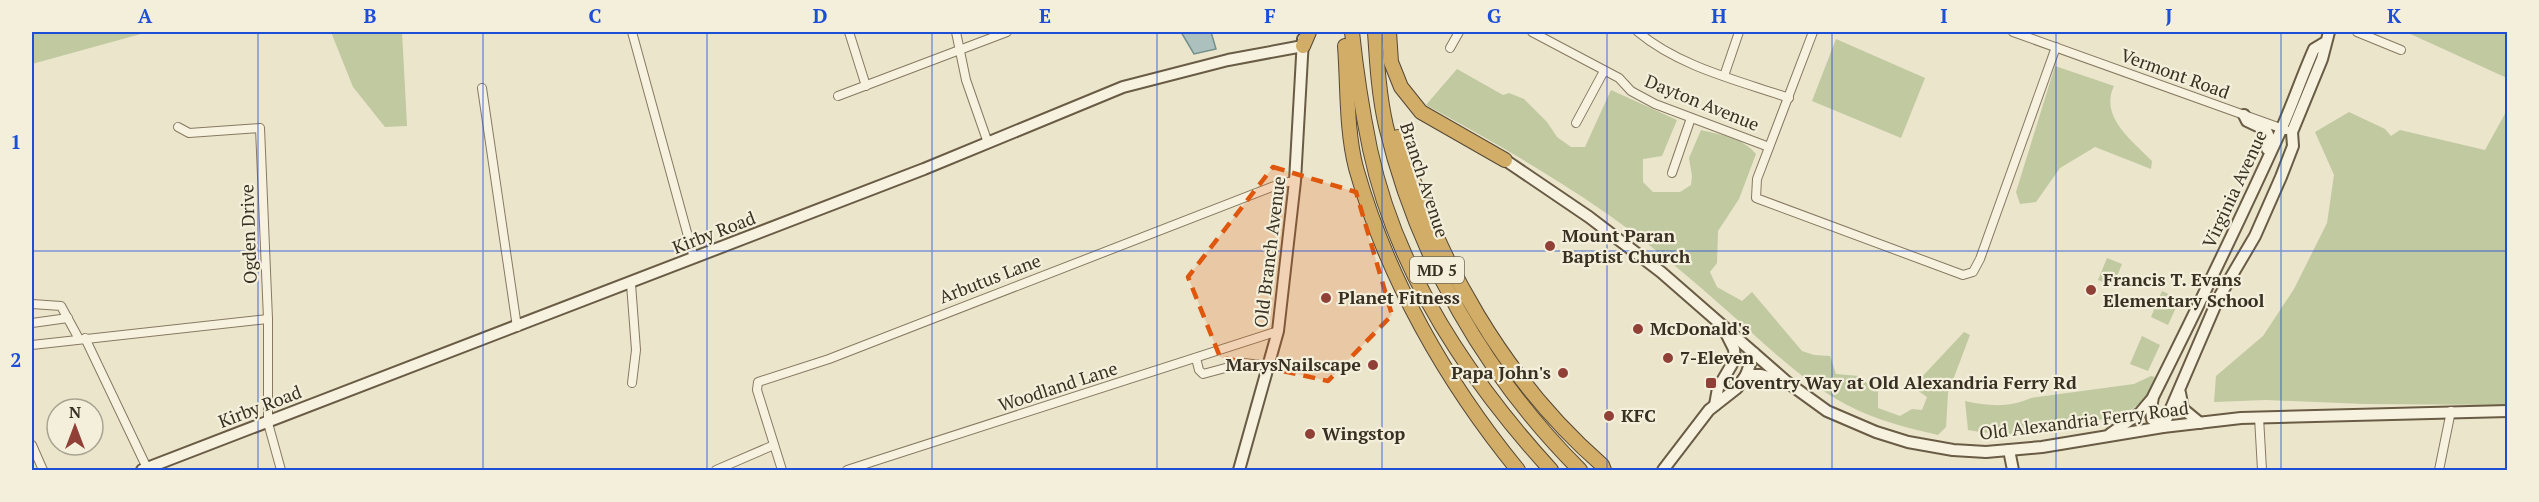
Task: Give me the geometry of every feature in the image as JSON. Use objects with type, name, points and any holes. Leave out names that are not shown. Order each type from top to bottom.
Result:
[{"type":"highway","points":[[1303,46],[1309,32]]},
{"type":"highway","points":[[1345,32],[1350,128],[1356,166],[1390,265],[1421,327],[1458,387],[1518,471]]},
{"type":"highway","name":"MD 5","points":[[1352,32],[1370,151],[1394,224],[1410,263],[1456,352],[1512,427],[1551,471]]},
{"type":"highway","name":"Branch Avenue","points":[[1374,32],[1386,126],[1409,204],[1446,290],[1511,392],[1580,471]]},
{"type":"highway","points":[[1389,32],[1391,62],[1401,87],[1421,111],[1505,160]]},
{"type":"highway","points":[[1379,78],[1401,146],[1429,218],[1463,290],[1497,346],[1534,396],[1571,438],[1602,465],[1604,471]]},
{"type":"main road","name":"Old Branch Avenue","points":[[1239,471],[1278,331],[1295,181],[1303,32]]},
{"type":"main road","name":"Virginia Avenue","points":[[2153,398],[2201,296],[2225,252],[2266,161],[2287,130],[2322,59],[2324,43],[2329,32]]},
{"type":"main road","name":"Kirby Road","points":[[144,470],[631,284],[988,143],[1123,87],[1228,60],[1303,46]]},
{"type":"main road","points":[[2244,115],[2247,121],[2264,128],[2269,135],[2266,161]]},
{"type":"main road","name":"Virginia Avenue","points":[[2163,427],[2218,299],[2265,214],[2293,146],[2287,130]]},
{"type":"main road","name":"Old Alexandria Ferry Road","points":[[1505,160],[1661,272],[1787,382],[1827,411],[1891,437],[1953,450],[2009,450],[2163,427],[2259,417],[2508,411]]},
{"type":"main road","points":[[1716,405],[1718,388],[1735,359],[1734,349],[1722,325]]},
{"type":"main road","points":[[1727,370],[1754,353]]},
{"type":"main road","points":[[1663,471],[1716,405],[1737,388],[1746,375],[1754,353]]},
{"type":"main road","points":[[1746,375],[1761,375],[1787,382]]},
{"type":"main road","points":[[2180,387],[2181,406],[2200,423]]},
{"type":"main road","points":[[2153,398],[2152,419],[2163,427]]},
{"type":"main road","points":[[2105,437],[2140,412],[2153,398]]},
{"type":"main road","points":[[2009,450],[2013,471]]},
{"type":"street","points":[[632,32],[694,258]]},
{"type":"street","points":[[849,32],[867,86]]},
{"type":"street","points":[[956,32],[966,80],[988,143]]},
{"type":"street","points":[[838,96],[1007,32]]},
{"type":"street","points":[[1450,48],[1459,32]]},
{"type":"street","name":"Dayton Avenue","points":[[1532,32],[1619,78],[1629,89],[1642,97],[1769,147]]},
{"type":"street","points":[[1638,32],[1669,53],[1724,76],[1789,98]]},
{"type":"street","points":[[1724,76],[1739,32]]},
{"type":"street","points":[[1812,32],[1757,179],[1756,198],[1960,274],[1970,274],[1980,259],[2056,47]]},
{"type":"street","name":"Vermont Road","points":[[2013,32],[2287,130]]},
{"type":"street","points":[[2357,32],[2401,50]]},
{"type":"street","points":[[1576,123],[1604,71]]},
{"type":"street","points":[[482,88],[517,327]]},
{"type":"street","points":[[1672,173],[1691,118]]},
{"type":"street","name":"Ogden Drive","points":[[178,127],[189,133],[260,128],[268,319],[268,423],[281,471]]},
{"type":"street","name":"Arbutus Lane","points":[[774,445],[757,390],[758,382],[829,359],[1164,228],[1282,183],[1295,181]]},
{"type":"street","points":[[631,284],[636,350],[632,382]]},
{"type":"street","points":[[32,304],[61,306],[82,338],[144,470]]},
{"type":"street","points":[[32,322],[68,318]]},
{"type":"street","points":[[32,345],[268,319]]},
{"type":"street","name":"Woodland Lane","points":[[847,471],[1278,331]]},
{"type":"street","points":[[1196,358],[1199,370],[1203,374],[1244,363],[1269,366]]},
{"type":"street","points":[[2439,471],[2451,411]]},
{"type":"street","points":[[2259,417],[2262,471]]},
{"type":"street","points":[[32,445],[43,471]]},
{"type":"street","points":[[716,471],[774,445],[782,471]]},
{"type":"highlighted area","points":[[1273,167],[1356,192],[1392,315],[1328,381],[1220,357],[1188,277]]},
{"type":"green space","points":[[32,32],[148,32],[32,64]]},
{"type":"green space","points":[[331,32],[402,32],[407,126],[385,127],[353,87]]},
{"type":"green space","points":[[2406,32],[2507,32],[2507,78]]},
{"type":"green space","points":[[1836,39],[1925,78],[1901,138],[1812,101]]},
{"type":"green space","points":[[2055,66],[2114,86],[2111,108],[2114,118],[2120,128],[2152,161],[2151,169],[2095,147],[2060,168],[2036,202],[2020,204],[2016,192]]},
{"type":"green space","points":[[1457,69],[1503,95],[1509,93],[1524,99],[1547,122],[1557,137],[1571,147],[1585,147],[1611,90],[1677,120],[1662,156],[1643,159],[1643,182],[1653,192],[1680,192],[1691,185],[1689,158],[1701,130],[1745,144],[1756,154],[1739,199],[1718,231],[1717,263],[1710,272],[1717,287],[1742,301],[1752,292],[1802,351],[1814,355],[1830,356],[1836,374],[1859,376],[1868,384],[1878,387],[1878,408],[1900,416],[1912,409],[1922,410],[1927,397],[1914,388],[1919,380],[1964,332],[1970,335],[1948,393],[1946,427],[1938,435],[1880,419],[1847,405],[1811,383],[1678,268],[1614,218],[1535,167],[1426,105]]},
{"type":"green space","points":[[2507,110],[2507,405],[2364,404],[2266,400],[2214,402],[2216,376],[2263,336],[2294,289],[2327,223],[2334,175],[2315,132],[2349,112],[2385,129],[2391,136],[2400,130],[2485,150]]},
{"type":"green space","points":[[2107,258],[2122,264],[2113,286],[2098,280]]},
{"type":"green space","points":[[2162,291],[2180,299],[2168,325],[2151,317]]},
{"type":"green space","points":[[2142,336],[2160,345],[2148,371],[2130,364]]},
{"type":"green space","points":[[2151,376],[2155,377],[2154,381],[2142,401],[2127,412],[2114,416],[2061,428],[2019,434],[1993,434],[1968,430],[1965,401],[2007,405],[2031,398],[2134,384]]},
{"type":"shaded area","points":[[1181,32],[1211,32],[1216,49],[1194,54]]},
{"type":"place","name":"Mount Paran Baptist Church","points":[[1550,246]]},
{"type":"place","name":"Francis T. Evans Elementary School","points":[[2091,290]]},
{"type":"place","name":"Planet Fitness","points":[[1326,298]]},
{"type":"place","name":"McDonald's","points":[[1638,329]]},
{"type":"place","name":"7-Eleven","points":[[1668,358]]},
{"type":"place","name":"MarysNailscape","points":[[1373,365]]},
{"type":"place","name":"Papa John's","points":[[1563,373]]},
{"type":"place","name":"Coventry Way at Old Alexandria Ferry Rd","points":[[1711,383]]},
{"type":"place","name":"KFC","points":[[1609,416]]},
{"type":"place","name":"Wingstop","points":[[1310,434]]}]
